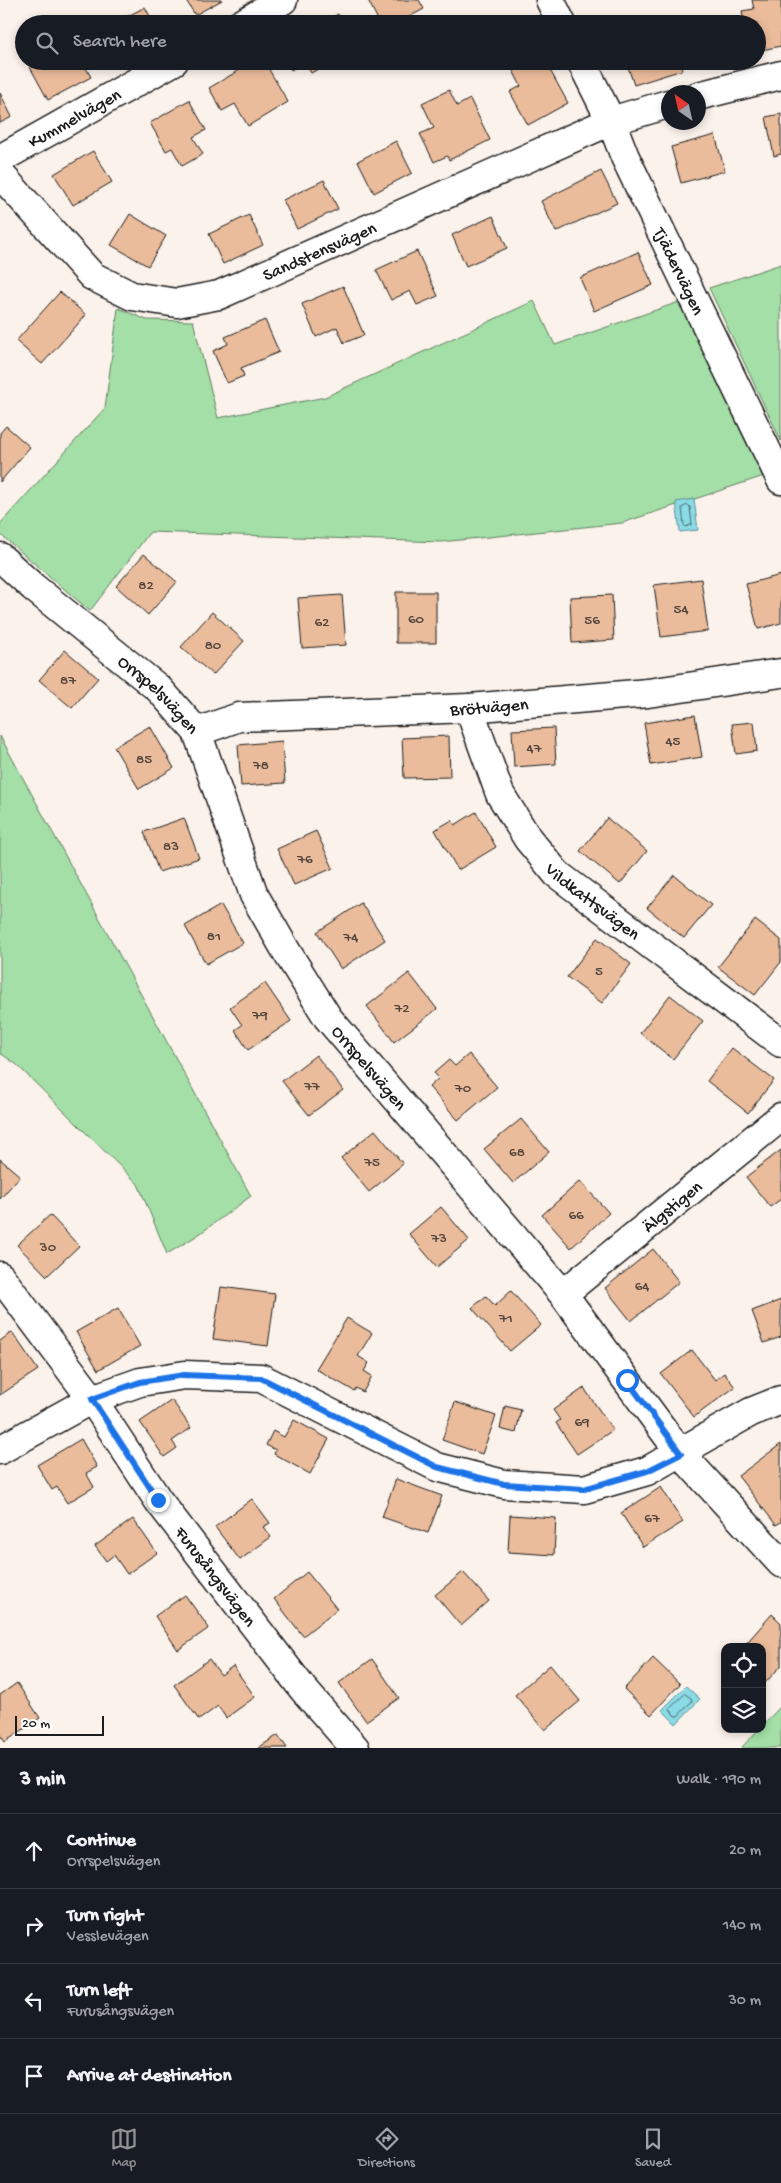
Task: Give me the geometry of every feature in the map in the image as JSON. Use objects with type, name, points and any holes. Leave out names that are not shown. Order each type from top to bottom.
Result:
[{"type":"street","points":[[257,15],[283,0]]},
{"type":"street","points":[[550,0],[558,15]]},
{"type":"street","name":"Kummelvägen","points":[[0,159],[158,70]]},
{"type":"street","name":"Tjädervägen","points":[[586,70],[611,121],[625,158],[781,480]]},
{"type":"street","points":[[706,94],[781,75]]},
{"type":"street","name":"Sandstensvägen","points":[[0,174],[92,276],[132,296],[177,303],[218,295],[611,121],[661,106]]},
{"type":"street","name":"Orrspelsvägen","points":[[0,557],[33,587],[159,689],[197,732],[254,895],[328,1018],[563,1294],[681,1454],[781,1563]]},
{"type":"street","name":"Brötvägen","points":[[197,732],[239,717],[469,708],[648,693],[781,673]]},
{"type":"street","name":"Vildkattsvägen","points":[[469,708],[500,794],[528,839],[556,874],[781,1043]]},
{"type":"street","name":"Älgstigen","points":[[563,1294],[781,1117]]},
{"type":"street","name":"Furusångsvägen","points":[[0,1276],[92,1399],[158,1500],[303,1689],[355,1748]]},
{"type":"street","points":[[0,1450],[92,1399],[140,1382],[184,1375],[261,1378],[437,1467],[504,1484],[584,1489],[647,1471],[681,1454],[751,1412],[781,1400]]},
{"type":"green space","points":[[781,264],[781,441],[709,288]]},
{"type":"green space","points":[[534,301],[555,345],[682,301],[764,476],[622,523],[441,542],[150,532],[90,611],[0,534],[0,524],[105,408],[118,308],[147,320],[193,321],[218,418],[325,397]]},
{"type":"green space","points":[[0,736],[251,1196],[198,1235],[167,1254],[138,1184],[16,1064],[0,1053]]},
{"type":"green space","points":[[781,1706],[781,1748],[741,1748],[755,1733],[766,1733],[766,1722]]},
{"type":"water","points":[[694,499],[698,530],[680,532],[676,502]]},
{"type":"water","points":[[686,1686],[700,1699],[676,1724],[662,1710]]},
{"type":"building","points":[[186,0],[222,0],[195,15]]},
{"type":"building","points":[[368,0],[419,0],[424,9],[412,15],[376,15]]},
{"type":"building","points":[[752,0],[781,0],[781,46],[766,49],[766,15],[743,15],[742,11],[754,9]]},
{"type":"building","points":[[145,7],[149,15],[130,15]]},
{"type":"building","points":[[32,70],[87,70],[91,77],[48,100]]},
{"type":"building","points":[[240,70],[269,70],[288,102],[248,126],[235,104],[222,111],[209,88]]},
{"type":"building","points":[[513,70],[550,70],[568,103],[528,125],[510,92],[521,86]]},
{"type":"building","points":[[629,70],[682,70],[634,85]]},
{"type":"building","points":[[449,90],[457,106],[470,99],[490,140],[449,160],[447,156],[434,162],[420,134],[434,128],[422,103]]},
{"type":"building","points":[[0,93],[12,117],[0,123]]},
{"type":"building","points":[[189,100],[206,130],[193,137],[203,154],[182,166],[172,148],[166,151],[150,123]]},
{"type":"building","points":[[781,114],[781,154],[774,156],[766,117]]},
{"type":"building","points":[[715,135],[725,171],[681,183],[671,147]]},
{"type":"building","points":[[396,141],[412,173],[374,193],[358,161]]},
{"type":"building","points":[[93,151],[112,182],[73,205],[54,174]]},
{"type":"building","points":[[601,171],[617,203],[556,232],[541,201]]},
{"type":"building","points":[[324,180],[338,209],[297,229],[283,200]]},
{"type":"building","points":[[130,214],[166,236],[148,266],[111,245]]},
{"type":"building","points":[[249,215],[263,245],[223,264],[209,234]]},
{"type":"building","points":[[493,216],[507,248],[466,266],[452,235]]},
{"type":"building","points":[[417,251],[438,296],[417,305],[410,291],[391,300],[376,270]]},
{"type":"building","points":[[638,252],[653,285],[594,311],[580,278]]},
{"type":"building","points":[[343,286],[364,335],[344,343],[337,327],[316,337],[302,304]]},
{"type":"building","points":[[60,292],[86,315],[42,364],[16,341]]},
{"type":"building","points":[[265,320],[279,352],[241,368],[244,376],[227,383],[213,351],[228,344],[225,337]]},
{"type":"building","points":[[6,426],[30,447],[0,482],[0,433]]},
{"type":"building","points":[[144,554],[177,582],[148,615],[116,586]]},
{"type":"building","points":[[781,575],[781,623],[758,629],[746,584]]},
{"type":"building","points":[[701,579],[708,631],[661,637],[654,585]]},
{"type":"building","points":[[396,592],[436,592],[436,643],[396,643]]},
{"type":"building","points":[[342,595],[346,645],[302,648],[298,598]]},
{"type":"building","points":[[612,595],[614,640],[572,643],[570,597]]},
{"type":"building","points":[[212,612],[244,641],[213,675],[181,647]]},
{"type":"building","points":[[65,650],[98,678],[72,708],[39,680]]},
{"type":"building","points":[[695,715],[702,757],[651,765],[644,723]]},
{"type":"building","points":[[754,722],[757,751],[736,754],[732,724]]},
{"type":"building","points":[[150,726],[174,768],[139,789],[114,747]]},
{"type":"building","points":[[554,728],[556,764],[514,767],[512,730]]},
{"type":"building","points":[[449,736],[450,777],[404,778],[402,738]]},
{"type":"building","points":[[282,741],[285,783],[241,786],[238,745]]},
{"type":"building","points":[[476,812],[496,847],[458,870],[435,830],[452,820],[455,825]]},
{"type":"building","points":[[184,818],[199,858],[159,872],[144,832]]},
{"type":"building","points":[[607,818],[647,851],[620,884],[580,851]]},
{"type":"building","points":[[316,831],[333,868],[294,885],[277,849]]},
{"type":"building","points":[[674,875],[711,905],[684,938],[647,908]]},
{"type":"building","points":[[361,903],[385,940],[341,969],[317,932]]},
{"type":"building","points":[[221,905],[243,943],[206,964],[185,926]]},
{"type":"building","points":[[755,920],[781,940],[781,962],[755,995],[718,967]]},
{"type":"building","points":[[597,938],[631,964],[602,1003],[567,977]]},
{"type":"building","points":[[409,973],[437,1009],[394,1042],[367,1006]]},
{"type":"building","points":[[265,983],[291,1021],[248,1050],[235,1030],[242,1025],[230,1007]]},
{"type":"building","points":[[670,995],[703,1021],[673,1059],[640,1033]]},
{"type":"building","points":[[732,1048],[774,1080],[748,1113],[707,1081]]},
{"type":"building","points":[[469,1054],[497,1087],[458,1120],[429,1087],[439,1078],[434,1073],[449,1060],[455,1066]]},
{"type":"building","points":[[316,1055],[343,1090],[309,1115],[282,1081]]},
{"type":"building","points":[[521,1119],[549,1152],[513,1183],[484,1149]]},
{"type":"building","points":[[375,1130],[403,1164],[369,1192],[341,1158]]},
{"type":"building","points":[[781,1150],[781,1199],[770,1207],[746,1177]]},
{"type":"building","points":[[0,1159],[20,1176],[0,1199]]},
{"type":"building","points":[[580,1181],[609,1213],[571,1248],[542,1215]]},
{"type":"building","points":[[441,1207],[469,1240],[437,1267],[409,1234]]},
{"type":"building","points":[[50,1215],[79,1246],[47,1276],[17,1245]]},
{"type":"building","points":[[653,1249],[679,1282],[631,1321],[605,1288]]},
{"type":"building","points":[[221,1287],[275,1294],[268,1346],[213,1339]]},
{"type":"building","points":[[511,1291],[541,1325],[510,1351],[472,1308],[486,1296],[495,1306]]},
{"type":"building","points":[[781,1300],[781,1337],[764,1343],[752,1311]]},
{"type":"building","points":[[118,1308],[140,1346],[98,1370],[76,1332]]},
{"type":"building","points":[[347,1318],[372,1333],[358,1356],[369,1363],[364,1371],[372,1376],[363,1392],[356,1388],[354,1391],[316,1369]]},
{"type":"building","points":[[12,1332],[38,1370],[0,1395],[0,1341]]},
{"type":"building","points":[[692,1350],[715,1380],[724,1373],[735,1387],[694,1417],[661,1374]]},
{"type":"building","points":[[584,1388],[613,1430],[577,1454],[556,1423],[560,1420],[553,1410]]},
{"type":"building","points":[[172,1400],[191,1428],[172,1441],[177,1448],[164,1457],[140,1422]]},
{"type":"building","points":[[455,1402],[496,1416],[482,1454],[442,1440]]},
{"type":"building","points":[[505,1406],[521,1410],[516,1433],[500,1429]]},
{"type":"building","points":[[294,1420],[329,1439],[310,1474],[274,1454],[276,1450],[266,1445],[273,1431],[284,1437]]},
{"type":"building","points":[[81,1439],[97,1467],[86,1473],[94,1487],[67,1503],[57,1487],[52,1490],[37,1465]]},
{"type":"building","points":[[781,1444],[781,1476],[779,1478],[781,1480],[781,1522],[776,1525],[738,1476]]},
{"type":"building","points":[[396,1479],[442,1496],[428,1533],[382,1517]]},
{"type":"building","points":[[661,1487],[683,1522],[643,1547],[621,1513]]},
{"type":"building","points":[[252,1499],[270,1523],[263,1527],[271,1537],[240,1560],[215,1527]]},
{"type":"building","points":[[510,1515],[556,1518],[554,1555],[508,1552]]},
{"type":"building","points":[[133,1519],[157,1553],[127,1574],[114,1555],[106,1561],[95,1546]]},
{"type":"building","points":[[307,1572],[337,1609],[303,1636],[274,1599]]},
{"type":"building","points":[[463,1572],[489,1601],[461,1626],[435,1595]]},
{"type":"building","points":[[185,1595],[209,1628],[178,1650],[155,1616]]},
{"type":"building","points":[[772,1614],[781,1623],[781,1666],[766,1682],[766,1643],[747,1643]]},
{"type":"building","points":[[653,1658],[680,1684],[651,1715],[624,1689]]},
{"type":"building","points":[[209,1659],[221,1675],[233,1666],[255,1697],[226,1718],[218,1706],[199,1720],[174,1685]]},
{"type":"building","points":[[372,1659],[399,1698],[366,1721],[339,1683]]},
{"type":"building","points":[[550,1665],[580,1701],[545,1730],[515,1695]]},
{"type":"building","points":[[17,1683],[40,1718],[5,1742],[0,1735],[0,1695]]},
{"type":"building","points":[[278,1735],[287,1748],[258,1748]]},
{"type":"route","points":[[158,1500],[92,1399],[140,1382],[184,1375],[261,1378],[437,1467],[504,1484],[584,1489],[647,1471],[681,1454],[627,1380]]}]
